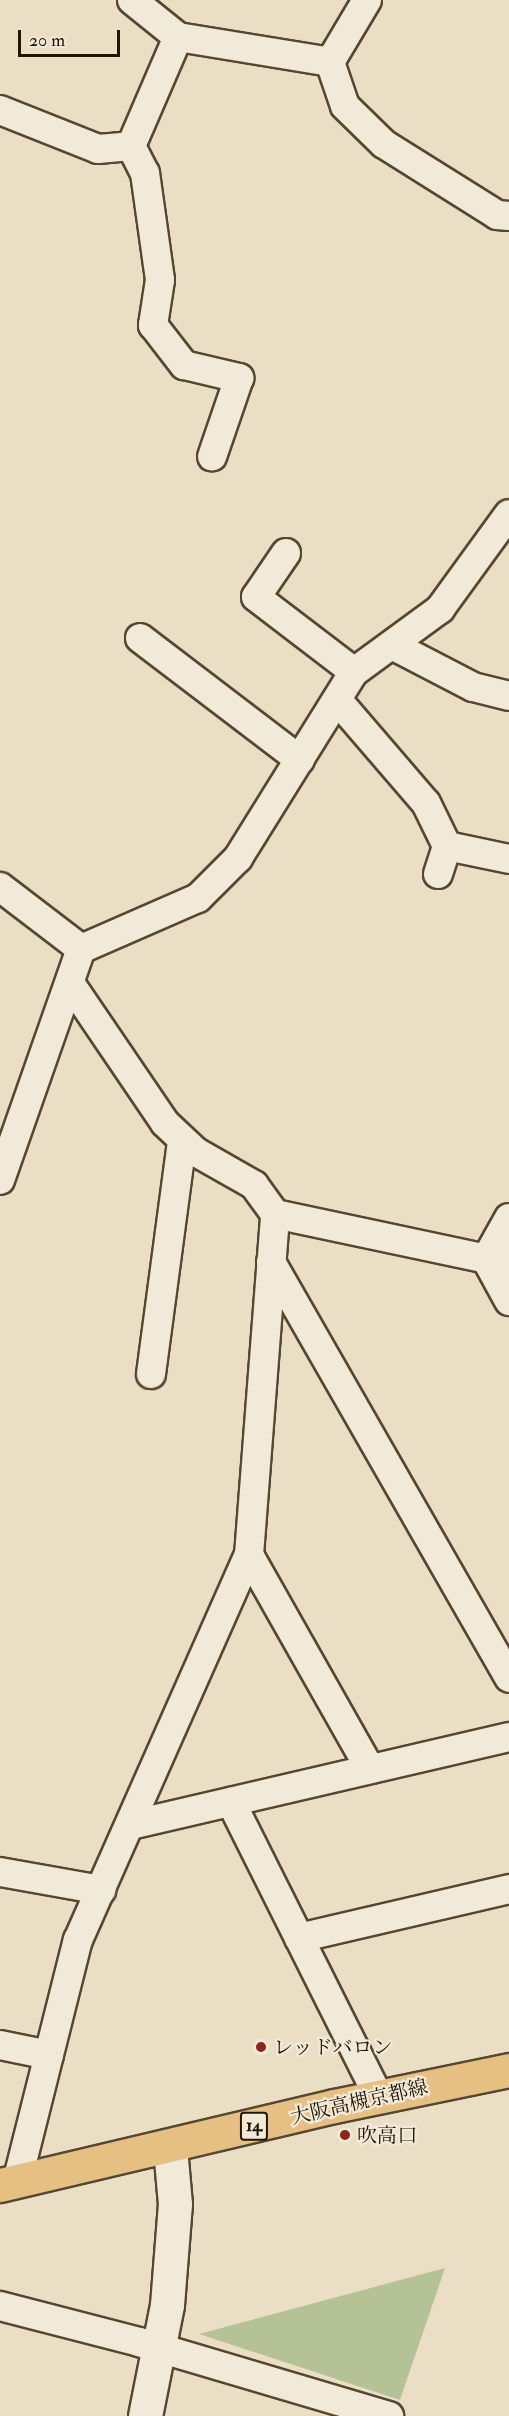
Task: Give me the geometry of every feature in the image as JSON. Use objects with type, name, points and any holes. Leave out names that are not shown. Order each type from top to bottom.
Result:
[{"type":"main road","name":"大阪高槻京都線","points":[[9,2183],[170,2148],[379,2097],[509,2070]]},
{"type":"street","points":[[132,0],[178,38],[330,62]]},
{"type":"street","points":[[367,0],[330,62],[345,106],[384,144],[498,215],[509,216]]},
{"type":"street","points":[[131,146],[178,38]]},
{"type":"street","points":[[0,110],[98,149],[131,146]]},
{"type":"street","points":[[131,146],[145,173],[160,280],[153,325],[184,365],[239,378],[212,457]]},
{"type":"street","points":[[2,1169],[81,949],[198,898],[238,858],[339,702],[354,672],[394,646],[440,609],[509,514]]},
{"type":"street","points":[[286,553],[255,597],[354,672]]},
{"type":"street","points":[[140,638],[300,760]]},
{"type":"street","points":[[394,646],[472,687],[509,696]]},
{"type":"street","points":[[339,702],[426,803],[447,846],[438,874]]},
{"type":"street","points":[[447,846],[509,859]]},
{"type":"street","points":[[0,887],[81,949]]},
{"type":"street","points":[[9,2183],[49,2055],[78,1940],[249,1555],[274,1214],[254,1185],[182,1142],[147,1102],[70,983]]},
{"type":"street","points":[[151,1374],[182,1142]]},
{"type":"street","points":[[274,1214],[498,1259]]},
{"type":"street","points":[[509,1218],[498,1259],[509,1301]]},
{"type":"street","points":[[271,1262],[509,1678]]},
{"type":"street","points":[[249,1555],[370,1769]]},
{"type":"street","points":[[131,1825],[509,1737]]},
{"type":"street","points":[[231,1802],[379,2097]]},
{"type":"street","points":[[0,1872],[101,1890]]},
{"type":"street","points":[[299,1938],[509,1889]]},
{"type":"street","points":[[0,2045],[49,2055]]},
{"type":"street","points":[[145,2416],[160,2348],[176,2204],[170,2148]]},
{"type":"street","points":[[0,2306],[160,2348],[389,2416]]},
{"type":"green space","points":[[445,2268],[400,2400],[199,2334]]},
{"type":"place","name":"レッドバロン","points":[[261,2047]]},
{"type":"place","name":"吹高口","points":[[345,2135]]}]
